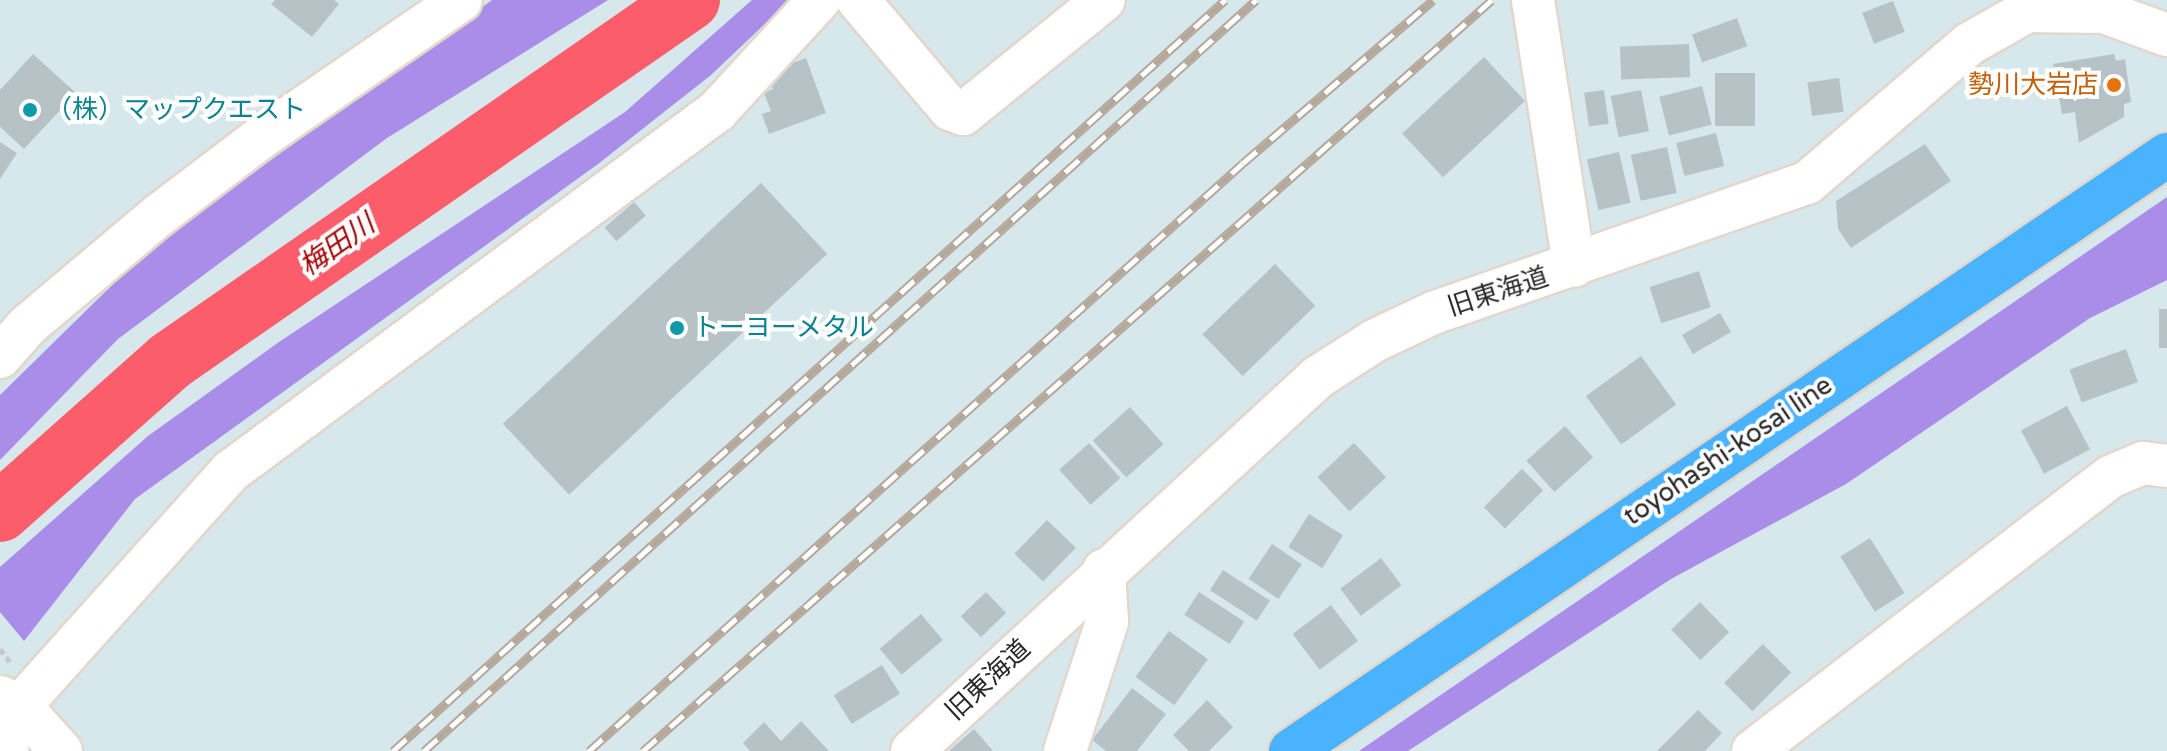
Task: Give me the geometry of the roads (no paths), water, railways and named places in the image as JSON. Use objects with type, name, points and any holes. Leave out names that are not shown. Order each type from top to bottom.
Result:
[{"type":"main road","name":"toyohashi-kosai line","points":[[1291,751],[2167,155]]},
{"type":"street","points":[[0,357],[27,326],[159,215],[263,136],[461,0]]},
{"type":"street","points":[[7,751],[8,696],[223,478],[717,111],[819,0]]},
{"type":"street","points":[[858,0],[958,114],[968,113],[1104,0]]},
{"type":"street","points":[[1533,0],[1574,266]]},
{"type":"street","name":"旧東海道","points":[[912,751],[1104,570],[1345,358],[1433,313],[1807,183],[1969,44],[2027,11],[2104,12],[2167,35]]},
{"type":"street","points":[[1753,751],[2110,477],[2143,463],[2167,466]]},
{"type":"street","points":[[1065,751],[1107,622],[1104,570]]},
{"type":"street","points":[[8,696],[61,751]]},
{"type":"waterway","name":"梅田川","points":[[0,512],[170,361],[690,0]]},
{"type":"railway","points":[[393,751],[1225,0]]},
{"type":"railway","points":[[424,751],[1256,0]]},
{"type":"railway","points":[[589,751],[1243,163],[1433,0]]},
{"type":"railway","points":[[643,751],[1492,0]]},
{"type":"place","name":"勢川大岩店","points":[[2114,85]]},
{"type":"place","name":"（株）マップクエスト","points":[[30,110]]},
{"type":"place","name":"トーヨーメタル","points":[[677,328]]}]
